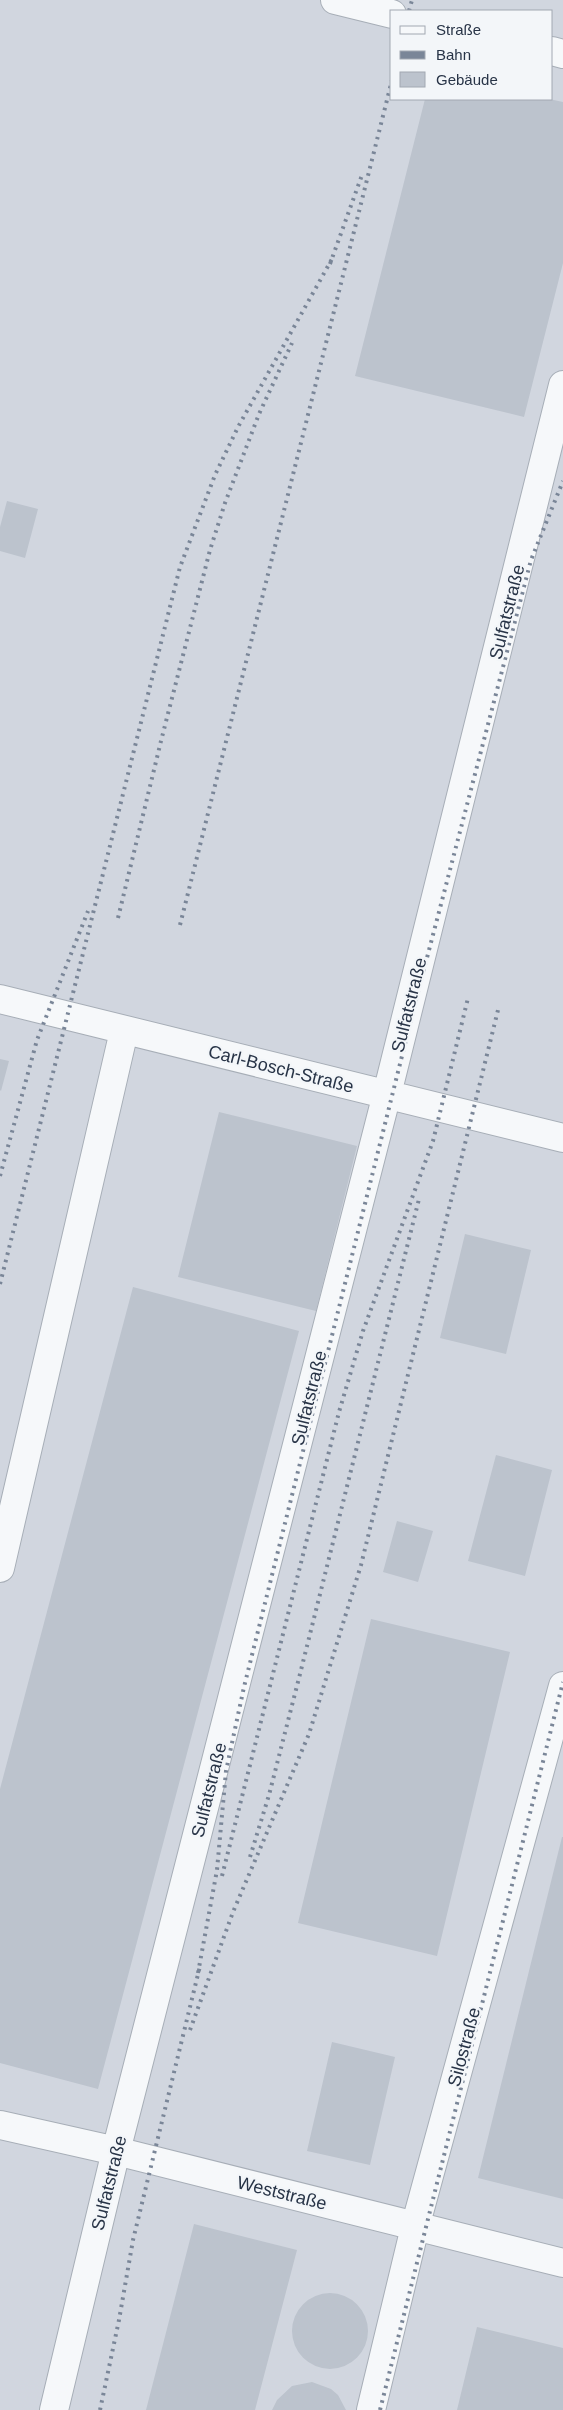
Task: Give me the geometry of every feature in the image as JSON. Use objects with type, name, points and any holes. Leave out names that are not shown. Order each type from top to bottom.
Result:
[{"type":"street","points":[[335,0],[391,9]]},
{"type":"street","name":"Sulfatstraße","points":[[54,2410],[116,2151],[387,1094],[563,385]]},
{"type":"street","name":"Carl-Bosch-Straße","points":[[0,999],[563,1138]]},
{"type":"street","points":[[0,1568],[124,1031]]},
{"type":"street","name":"Silostraße","points":[[371,2410],[415,2227],[563,1686]]},
{"type":"street","name":"Weststraße","points":[[0,2125],[116,2151],[563,2263]]},
{"type":"shaded area","points":[[0,0],[563,0],[563,2410],[0,2410]]},
{"type":"building","points":[[425,100],[553,100],[563,102],[563,263],[524,417],[355,376]]},
{"type":"building","points":[[7,501],[38,509],[25,558],[0,551],[0,527]]},
{"type":"building","points":[[0,1059],[9,1061],[1,1091],[0,1090]]},
{"type":"building","points":[[219,1112],[357,1146],[316,1311],[178,1277]]},
{"type":"building","points":[[465,1234],[531,1250],[506,1354],[440,1338]]},
{"type":"building","points":[[133,1287],[299,1331],[98,2089],[0,2063],[0,1789]]},
{"type":"building","points":[[496,1455],[552,1470],[525,1576],[468,1561]]},
{"type":"building","points":[[397,1521],[433,1531],[418,1582],[383,1572]]},
{"type":"building","points":[[371,1619],[510,1652],[437,1956],[298,1923]]},
{"type":"building","points":[[563,1837],[563,2199],[478,2178]]},
{"type":"building","points":[[332,2042],[395,2057],[370,2165],[307,2151]]},
{"type":"building","points":[[194,2224],[297,2250],[255,2410],[146,2410]]},
{"type":"building","points":[[330,2293],[345,2296],[357,2304],[365,2316],[368,2331],[365,2346],[357,2358],[345,2366],[330,2369],[315,2366],[303,2358],[295,2346],[292,2331],[295,2316],[303,2304],[315,2296]]},
{"type":"building","points":[[477,2327],[563,2348],[563,2410],[457,2410]]},
{"type":"building","points":[[312,2382],[331,2389],[338,2395],[346,2410],[272,2410],[277,2400],[292,2386]]},
{"type":"railway","points":[[409,10],[412,0]]},
{"type":"railway","points":[[180,925],[390,88]]},
{"type":"railway","points":[[330,264],[362,175]]},
{"type":"railway","points":[[0,1284],[180,567],[215,475],[238,427],[332,259]]},
{"type":"railway","points":[[118,918],[210,550],[225,503],[259,414],[292,343]]},
{"type":"railway","points":[[198,1973],[217,1870],[226,1771],[244,1687],[417,996],[531,560],[563,481]]},
{"type":"railway","points":[[0,1176],[37,1040],[88,911]]},
{"type":"railway","points":[[222,1876],[339,1412],[363,1331],[433,1141],[468,998]]},
{"type":"railway","points":[[190,2030],[233,1912],[309,1734],[361,1565],[499,1006]]},
{"type":"railway","points":[[250,1857],[269,1795],[419,1199]]},
{"type":"railway","points":[[380,2410],[563,1682]]},
{"type":"railway","points":[[100,2410],[119,2320],[133,2240],[200,1966]]}]
